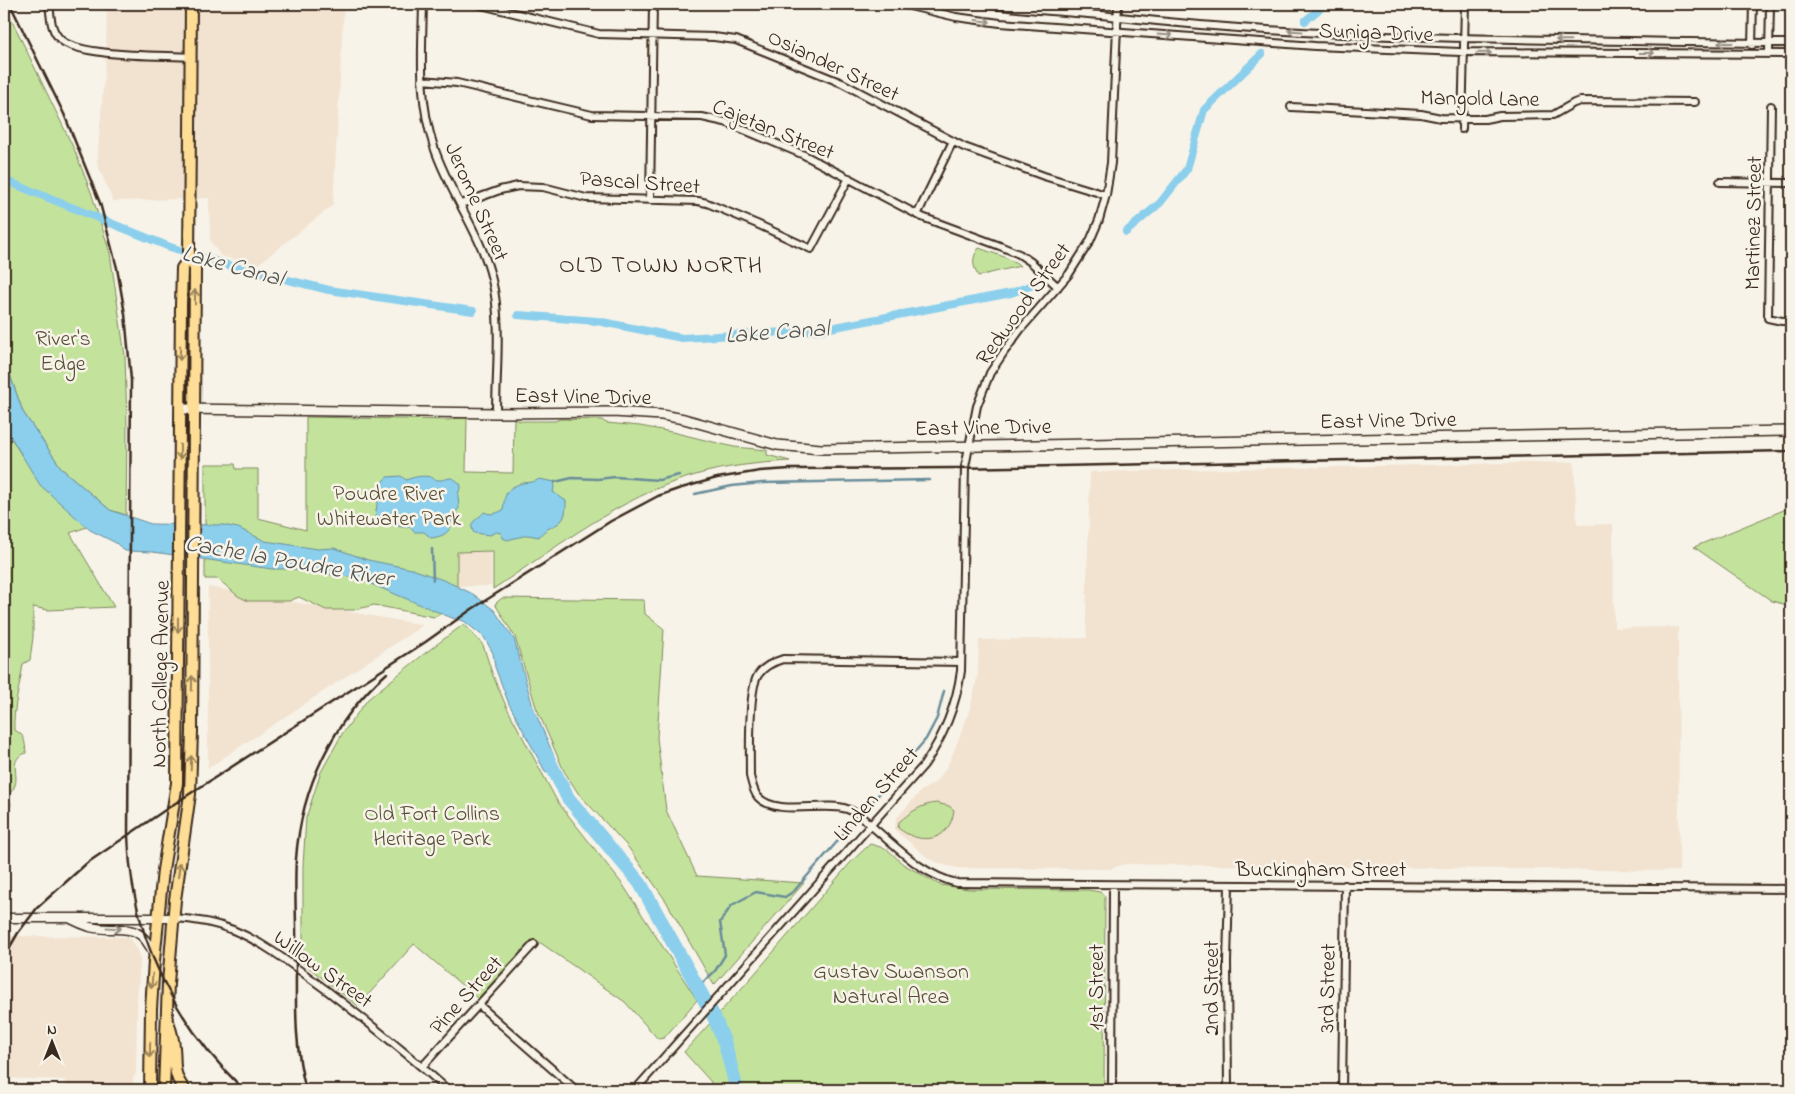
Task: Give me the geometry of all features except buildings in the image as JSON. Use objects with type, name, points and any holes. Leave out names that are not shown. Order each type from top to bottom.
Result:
[{"type":"highway","name":"North College Avenue","points":[[164,1090],[166,1016],[174,918],[190,794],[195,268],[189,259],[191,4]]},
{"type":"highway","name":"North College Avenue","points":[[150,1090],[151,1000],[154,956],[163,870],[177,783],[182,268],[189,259]]},
{"type":"highway","points":[[166,1016],[174,1040],[176,1078],[185,1090]]},
{"type":"main road","name":"East Vine Drive","points":[[180,409],[496,413],[612,412],[662,415],[795,448],[821,449],[1791,431]]},
{"type":"street","points":[[50,4],[52,28],[60,39],[73,47],[102,52],[191,57]]},
{"type":"street","name":"Jerome Street","points":[[422,4],[423,104],[434,148],[481,244],[495,295],[497,321],[496,413]]},
{"type":"street","name":"Osiander Street","points":[[476,4],[599,34],[714,37],[736,40],[842,83],[964,147],[1044,176],[1106,195]]},
{"type":"street","points":[[650,200],[653,4]]},
{"type":"street","name":"Suniga Drive","points":[[901,4],[956,17],[1000,23],[1315,46],[1464,52],[1791,54]]},
{"type":"street","name":"Suniga Drive","points":[[986,4],[1018,9],[1117,16],[1161,22],[1331,33],[1464,39],[1791,43]]},
{"type":"street","name":"Redwood Street","points":[[969,445],[977,406],[990,373],[1020,330],[1069,274],[1090,241],[1099,220],[1106,195],[1111,163],[1118,4]]},
{"type":"street","points":[[1462,129],[1464,4]]},
{"type":"street","points":[[1752,53],[1753,4]]},
{"type":"street","points":[[1769,53],[1770,4]]},
{"type":"street","name":"Cajetan Street","points":[[422,80],[457,83],[592,115],[702,117],[715,119],[804,156],[917,215],[1019,254],[1031,262],[1058,287]]},
{"type":"street","name":"Mangold Lane","points":[[1291,107],[1421,114],[1441,118],[1485,119],[1500,116],[1553,116],[1574,102],[1581,101],[1695,102]]},
{"type":"street","name":"Martinez Street","points":[[1771,106],[1768,318],[1782,322],[1791,322]]},
{"type":"street","points":[[917,215],[953,141]]},
{"type":"street","name":"Pascal Street","points":[[461,204],[500,190],[518,186],[543,188],[586,198],[698,201],[707,203],[811,249],[849,178]]},
{"type":"street","points":[[1720,182],[1791,183]]},
{"type":"street","name":"Linden Street","points":[[635,1090],[924,765],[941,739],[956,702],[961,662],[966,467],[969,445]]},
{"type":"street","name":"Buckingham Street","points":[[961,662],[784,659],[767,665],[758,674],[752,691],[750,776],[753,789],[764,801],[775,806],[848,809],[859,814],[924,870],[945,880],[969,883],[1791,889]]},
{"type":"street","name":"1st Street","points":[[1112,1090],[1113,885]]},
{"type":"street","name":"2nd Street","points":[[1228,1090],[1227,962],[1229,886]]},
{"type":"street","name":"3rd Street","points":[[1342,1090],[1346,886]]},
{"type":"street","name":"Willow Street","points":[[4,918],[191,919],[214,924],[242,934],[296,968],[356,1012],[448,1090]]},
{"type":"street","points":[[67,918],[91,927],[123,928],[133,931],[146,941],[154,956]]},
{"type":"street","name":"Pine Street","points":[[422,1067],[534,944]]},
{"type":"street","points":[[479,1005],[576,1090]]},
{"type":"shaded area","points":[[107,4],[344,4],[333,205],[257,265],[221,256],[210,240],[209,198],[113,201],[97,163],[106,54]]},
{"type":"shaded area","points":[[1574,462],[1577,525],[1613,524],[1614,628],[1678,627],[1679,871],[1125,864],[1110,869],[958,868],[944,865],[928,858],[895,830],[896,819],[921,791],[936,782],[952,756],[968,715],[974,693],[978,673],[979,640],[1087,638],[1090,472]]},
{"type":"shaded area","points":[[457,552],[491,552],[491,586],[457,586]]},
{"type":"shaded area","points":[[208,587],[423,625],[208,768]]},
{"type":"shaded area","points":[[4,936],[125,937],[130,939],[138,950],[140,962],[137,999],[136,1074],[133,1078],[132,1090],[65,1090],[65,1080],[4,1078]]},
{"type":"green space","name":"River's Edge","points":[[4,4],[74,149],[91,192],[110,253],[125,356],[127,426],[126,515],[110,510],[62,469],[23,412],[4,358]]},
{"type":"green space","points":[[979,248],[1007,258],[1020,266],[978,276],[974,262]]},
{"type":"green space","name":"Poudre River Whitewater Park","points":[[306,417],[449,420],[467,418],[466,472],[513,473],[514,419],[520,421],[555,421],[560,419],[602,420],[606,423],[640,426],[672,432],[734,447],[767,450],[767,455],[790,461],[728,467],[665,485],[614,510],[589,525],[493,589],[493,551],[457,552],[457,599],[449,610],[434,617],[374,605],[354,610],[326,610],[299,597],[289,601],[248,601],[238,596],[218,579],[205,579],[205,464],[235,464],[236,469],[258,469],[258,518],[306,530]]},
{"type":"green space","points":[[4,426],[22,456],[92,525],[70,533],[114,607],[48,610],[33,607],[33,637],[30,660],[23,664],[14,721],[14,730],[22,736],[25,742],[26,753],[17,759],[15,785],[8,796],[11,804],[4,822]]},
{"type":"green space","points":[[1791,507],[1791,606],[1772,601],[1694,547]]},
{"type":"green space","name":"Gustav Swanson Natural Area","points":[[502,598],[644,600],[645,614],[664,629],[657,738],[666,810],[697,876],[804,883],[714,985],[666,901],[628,847],[578,793],[564,771],[536,707],[515,637],[495,604]]},
{"type":"green space","name":"Old Fort Collins Heritage Park","points":[[464,624],[483,645],[506,706],[557,801],[623,885],[697,1000],[664,1038],[658,1039],[625,1002],[535,939],[478,999],[414,944],[358,1006],[303,963],[303,866],[306,818],[321,772],[342,734],[368,699]]},
{"type":"green space","points":[[936,803],[949,806],[954,810],[947,829],[941,835],[925,839],[907,834],[898,828],[899,822],[912,812],[925,805]]},
{"type":"green space","name":"Gustav Swanson Natural Area","points":[[870,844],[887,849],[903,864],[940,885],[969,889],[1088,890],[1100,892],[1105,896],[1104,1090],[711,1090],[711,1082],[684,1052],[851,862]]},
{"type":"water","points":[[4,358],[23,412],[62,469],[110,510],[151,524],[223,525],[238,528],[265,541],[318,549],[334,548],[368,560],[412,569],[446,581],[473,594],[494,610],[514,639],[533,707],[559,768],[546,773],[509,704],[495,667],[493,653],[484,637],[464,621],[452,618],[357,578],[292,569],[272,569],[153,552],[125,551],[116,543],[90,530],[40,485],[4,426]]},
{"type":"water","points":[[401,476],[406,480],[421,476],[439,480],[452,478],[461,485],[458,495],[459,508],[448,531],[431,538],[424,532],[414,532],[410,527],[379,523],[375,518],[380,484],[387,477]]},
{"type":"water","points":[[539,479],[555,482],[553,492],[566,501],[566,511],[561,521],[543,532],[539,537],[528,535],[507,540],[503,538],[501,533],[496,532],[490,535],[474,533],[472,529],[473,523],[484,512],[494,514],[503,510],[505,496],[509,490],[517,485]]},
{"type":"waterway","name":"Lake Canal","points":[[1305,21],[1325,4]]},
{"type":"waterway","name":"Lake Canal","points":[[1126,232],[1160,203],[1187,169],[1204,110],[1262,54]]},
{"type":"waterway","name":"Lake Canal","points":[[4,180],[170,247],[231,266],[329,290],[473,311]]},
{"type":"waterway","name":"Lake Canal","points":[[518,315],[597,321],[682,338],[820,330],[1011,293],[1033,285]]},
{"type":"waterway","points":[[555,482],[572,478],[598,479],[615,477],[659,480],[679,475]]},
{"type":"waterway","points":[[695,494],[732,486],[762,483],[929,480]]},
{"type":"waterway","points":[[432,549],[433,580]]},
{"type":"waterway","points":[[867,808],[926,739],[937,718],[944,691]]},
{"type":"waterway","name":"Cache la Poudre River","points":[[545,753],[568,798],[640,883],[714,1017],[725,1044],[737,1090]]},
{"type":"waterway","points":[[698,987],[715,971],[725,955],[720,922],[732,905],[756,892],[785,897],[794,891],[850,827]]},
{"type":"railway","points":[[10,4],[64,114],[100,203],[117,268],[125,314],[131,380],[128,835],[131,872],[137,907],[147,941],[160,974],[176,1005],[218,1063],[244,1090]]},
{"type":"railway","points":[[4,957],[18,933],[37,908],[87,863],[174,804],[424,643],[472,609],[611,521],[658,496],[678,489],[717,478],[760,471],[790,469],[957,468],[1791,451]]},
{"type":"railway","points":[[306,1090],[299,1057],[296,1008],[295,871],[299,833],[313,781],[323,757],[351,712],[387,673]]},
{"type":"district","name":"OLD TOWN NORTH","points":[[661,264]]}]
